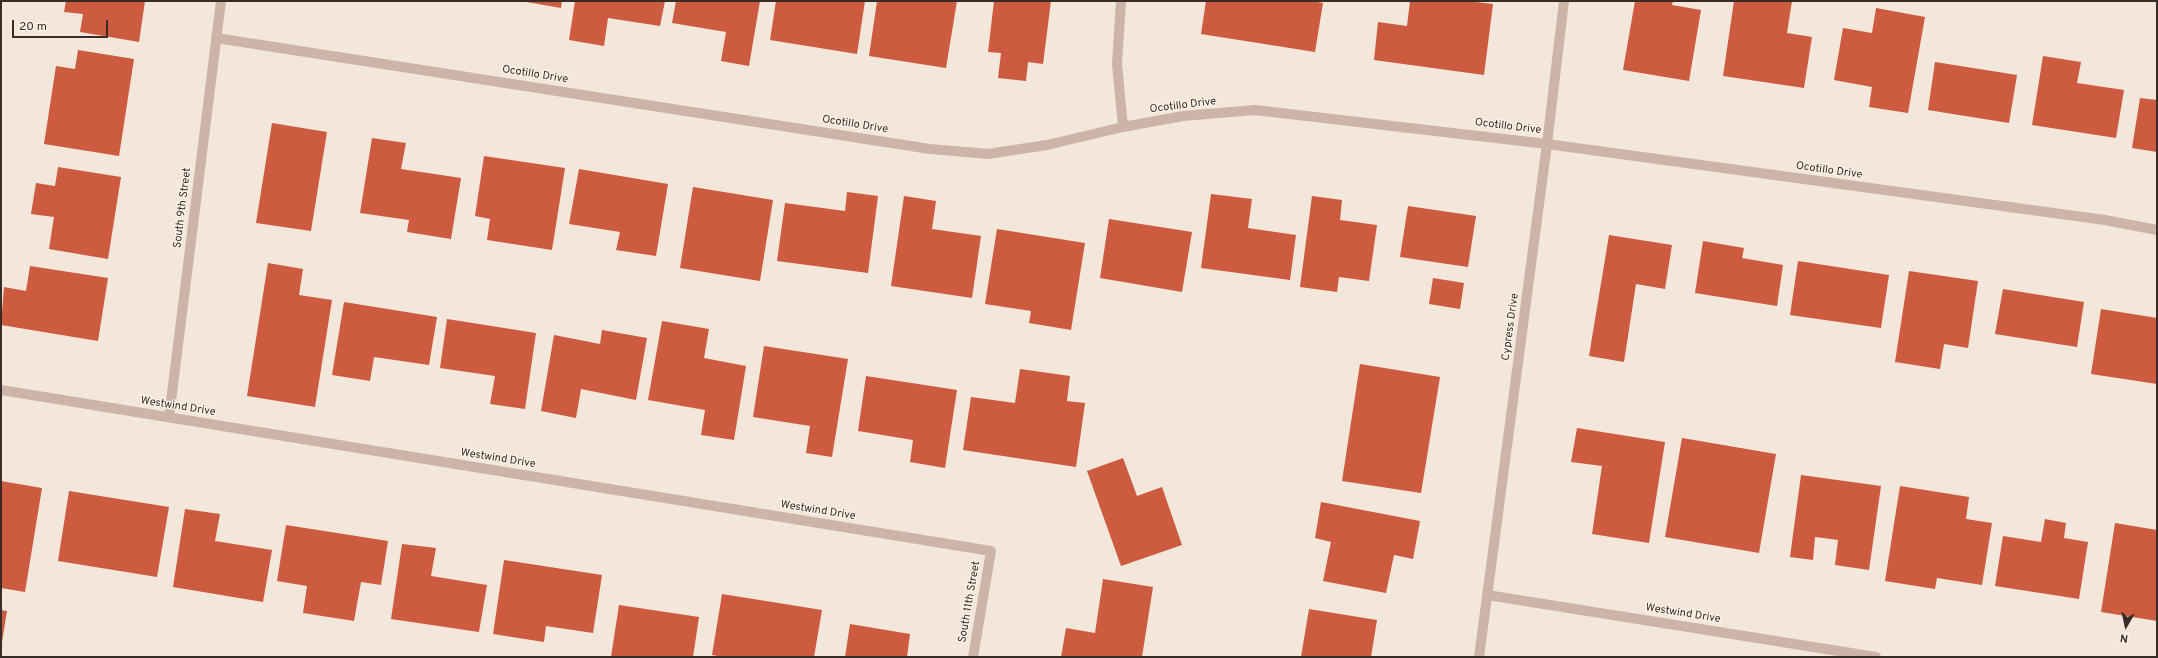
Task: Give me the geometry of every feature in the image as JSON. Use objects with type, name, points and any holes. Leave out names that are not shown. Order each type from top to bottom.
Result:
[{"type":"street","name":"South 9th Street","points":[[169,417],[221,1]]},
{"type":"street","points":[[1121,1],[1117,64],[1123,127]]},
{"type":"street","name":"Cypress Drive","points":[[1480,657],[1487,595],[1548,144],[1564,1]]},
{"type":"street","name":"Ocotillo Drive","points":[[216,38],[930,149],[988,154],[1047,145],[1123,127],[1183,116],[1256,110],[1548,144],[2105,220],[2157,230]]},
{"type":"street","name":"Westwind Drive","points":[[1,390],[991,551]]},
{"type":"street","name":"South 11th Street","points":[[973,657],[991,551]]},
{"type":"street","name":"Westwind Drive","points":[[1487,595],[1876,657]]},
{"type":"building","points":[[66,1],[145,1],[139,42],[80,32],[83,14],[64,12]]},
{"type":"building","points":[[521,1],[562,1],[561,8]]},
{"type":"building","points":[[575,1],[665,1],[660,26],[608,18],[604,46],[569,40]]},
{"type":"building","points":[[676,1],[760,1],[749,66],[721,61],[726,32],[672,23]]},
{"type":"building","points":[[776,1],[865,1],[857,54],[770,40]]},
{"type":"building","points":[[877,1],[957,1],[946,68],[869,56]]},
{"type":"building","points":[[994,1],[1051,1],[1043,64],[1028,62],[1026,81],[998,78],[1001,53],[988,52]]},
{"type":"building","points":[[1206,1],[1312,1],[1323,3],[1315,52],[1201,34]]},
{"type":"building","points":[[1410,1],[1467,1],[1493,4],[1484,75],[1374,60],[1378,22],[1407,26]]},
{"type":"building","points":[[1635,1],[1673,1],[1672,5],[1701,10],[1689,81],[1623,70]]},
{"type":"building","points":[[1734,1],[1792,1],[1787,33],[1812,37],[1804,88],[1723,76]]},
{"type":"building","points":[[1876,8],[1925,17],[1908,113],[1869,107],[1872,87],[1834,80],[1843,28],[1872,33]]},
{"type":"building","points":[[78,50],[134,59],[119,156],[44,144],[56,66],[75,69]]},
{"type":"building","points":[[2043,56],[2081,62],[2077,83],[2124,90],[2116,138],[2032,125]]},
{"type":"building","points":[[1935,62],[2017,75],[2009,123],[1928,110]]},
{"type":"building","points":[[2140,98],[2157,100],[2157,152],[2132,148]]},
{"type":"building","points":[[272,123],[327,132],[311,231],[256,223]]},
{"type":"building","points":[[372,138],[406,143],[401,169],[461,178],[451,239],[407,232],[409,220],[360,213]]},
{"type":"building","points":[[484,156],[565,168],[552,250],[487,240],[490,219],[475,216]]},
{"type":"building","points":[[58,167],[121,177],[108,259],[49,249],[54,217],[31,214],[36,183],[55,186]]},
{"type":"building","points":[[579,169],[668,184],[656,256],[616,250],[620,232],[569,224]]},
{"type":"building","points":[[693,187],[773,200],[760,281],[680,268]]},
{"type":"building","points":[[847,192],[878,196],[868,273],[777,261],[785,203],[845,211]]},
{"type":"building","points":[[1211,194],[1252,199],[1248,228],[1296,235],[1290,280],[1201,268]]},
{"type":"building","points":[[904,196],[936,201],[932,229],[981,236],[972,298],[891,286]]},
{"type":"building","points":[[1312,196],[1342,200],[1340,220],[1377,225],[1369,281],[1339,277],[1337,292],[1300,287]]},
{"type":"building","points":[[1408,206],[1476,216],[1468,267],[1400,257]]},
{"type":"building","points":[[1109,219],[1192,232],[1182,292],[1100,278]]},
{"type":"building","points":[[997,229],[1085,243],[1071,330],[1029,323],[1031,311],[985,304]]},
{"type":"building","points":[[1609,235],[1672,245],[1665,289],[1636,284],[1624,362],[1589,356]]},
{"type":"building","points":[[1703,241],[1744,248],[1742,258],[1783,265],[1777,306],[1695,293]]},
{"type":"building","points":[[1798,261],[1889,275],[1881,328],[1790,315]]},
{"type":"building","points":[[268,263],[303,269],[299,295],[332,300],[315,407],[247,396]]},
{"type":"building","points":[[30,266],[108,278],[98,341],[1,325],[4,287],[26,291]]},
{"type":"building","points":[[1909,271],[1978,281],[1968,348],[1944,344],[1940,369],[1895,362]]},
{"type":"building","points":[[1433,278],[1464,283],[1460,309],[1429,304]]},
{"type":"building","points":[[2003,289],[2084,302],[2077,347],[1995,334]]},
{"type":"building","points":[[344,302],[437,317],[429,365],[374,357],[370,381],[332,375]]},
{"type":"building","points":[[2101,309],[2157,318],[2157,384],[2091,374]]},
{"type":"building","points":[[447,319],[536,333],[525,409],[490,404],[495,376],[440,368]]},
{"type":"building","points":[[662,321],[709,329],[704,358],[746,366],[734,440],[701,435],[705,410],[648,400]]},
{"type":"building","points":[[602,330],[647,338],[636,400],[581,389],[576,418],[541,411],[554,335],[600,344]]},
{"type":"building","points":[[764,346],[848,359],[832,457],[806,453],[810,426],[753,417]]},
{"type":"building","points":[[1360,364],[1440,377],[1421,493],[1342,481]]},
{"type":"building","points":[[1020,369],[1070,376],[1067,401],[1085,403],[1076,467],[963,450],[971,397],[1015,403]]},
{"type":"building","points":[[866,376],[957,390],[945,468],[910,462],[913,440],[858,431]]},
{"type":"building","points":[[1577,428],[1665,442],[1649,543],[1592,534],[1602,466],[1571,462]]},
{"type":"building","points":[[1682,438],[1776,454],[1759,553],[1665,537]]},
{"type":"building","points":[[1123,458],[1137,496],[1162,487],[1182,545],[1121,566],[1087,471]]},
{"type":"building","points":[[1801,475],[1881,486],[1869,570],[1835,565],[1838,540],[1815,537],[1813,560],[1790,557]]},
{"type":"building","points":[[1,481],[42,488],[25,592],[1,588]]},
{"type":"building","points":[[1900,486],[1969,497],[1966,519],[1992,523],[1982,585],[1937,578],[1935,589],[1885,581]]},
{"type":"building","points":[[69,491],[169,507],[157,577],[58,561]]},
{"type":"building","points":[[1321,502],[1420,521],[1413,559],[1394,555],[1386,593],[1323,581],[1331,542],[1315,538]]},
{"type":"building","points":[[185,509],[220,514],[215,541],[272,550],[263,602],[173,587]]},
{"type":"building","points":[[2045,519],[2066,523],[2064,538],[2088,542],[2079,599],[1995,586],[2003,536],[2041,542]]},
{"type":"building","points":[[2115,523],[2157,530],[2157,621],[2101,612]]},
{"type":"building","points":[[286,525],[388,541],[381,585],[361,582],[354,621],[303,613],[307,586],[277,581]]},
{"type":"building","points":[[402,544],[436,548],[431,576],[487,585],[479,632],[391,619]]},
{"type":"building","points":[[504,560],[602,575],[593,633],[546,626],[544,642],[493,634]]},
{"type":"building","points":[[1103,579],[1153,587],[1142,657],[1061,657],[1066,628],[1095,633]]},
{"type":"building","points":[[722,594],[822,610],[814,657],[723,657],[712,655]]},
{"type":"building","points":[[619,605],[699,617],[693,657],[611,657]]},
{"type":"building","points":[[1309,609],[1377,620],[1371,657],[1301,657]]},
{"type":"building","points":[[1,610],[7,611],[2,642],[1,642]]},
{"type":"building","points":[[850,624],[910,634],[907,657],[845,657]]}]
